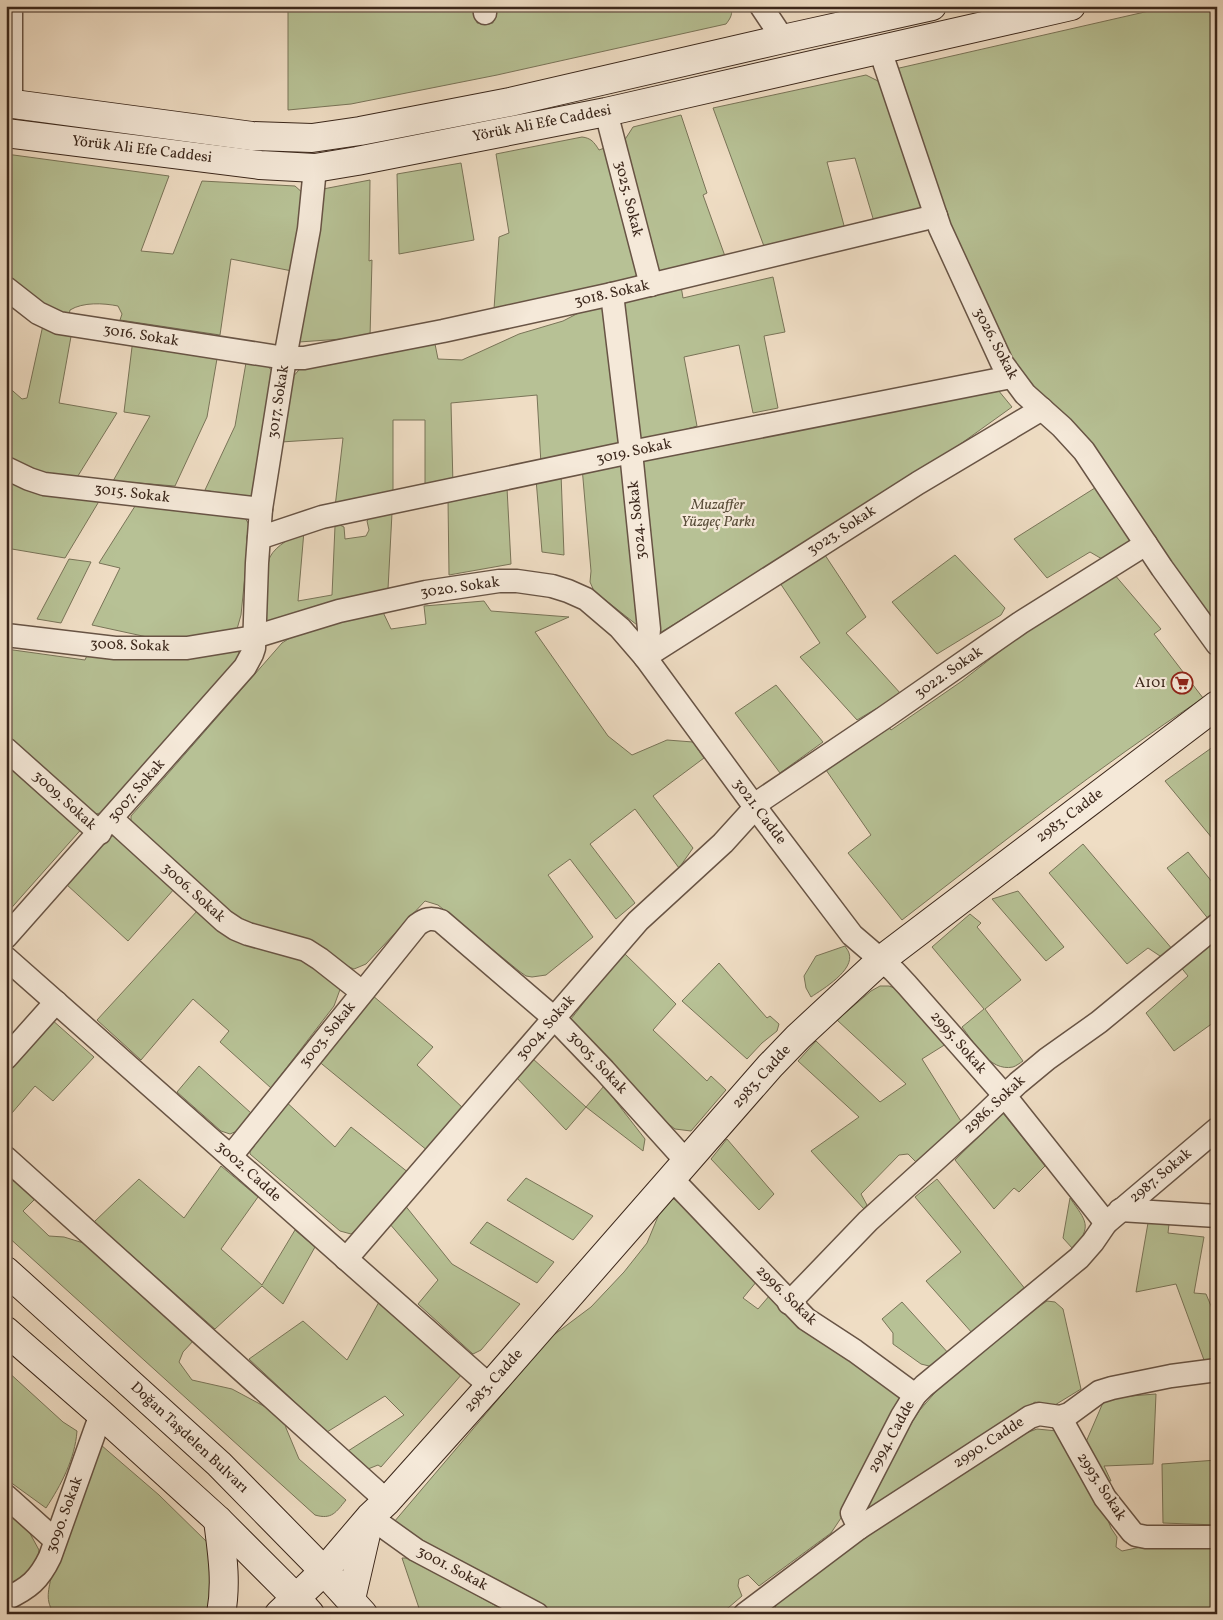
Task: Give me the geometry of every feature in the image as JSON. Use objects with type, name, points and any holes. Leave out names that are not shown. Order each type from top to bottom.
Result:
[{"type":"street","points":[[8,104],[11,6]]},
{"type":"street","points":[[761,6],[782,39]]},
{"type":"street","name":"Yörük Ali Efe Caddesi","points":[[8,104],[252,136],[312,138],[360,131],[510,102],[932,6]]},
{"type":"street","name":"Yörük Ali Efe Caddesi","points":[[6,133],[260,165],[315,168],[606,112],[1071,6]]},
{"type":"street","name":"3026. Sokak","points":[[880,50],[936,216],[954,260],[1002,363],[1025,394],[1068,433],[1084,451],[1146,544],[1217,644]]},
{"type":"street","name":"3025. Sokak","points":[[606,112],[651,285]]},
{"type":"street","points":[[312,138],[315,168]]},
{"type":"street","name":"3017. Sokak","points":[[254,637],[261,509],[308,237],[315,168]]},
{"type":"street","name":"3018. Sokak","points":[[286,358],[304,358],[612,294],[936,216]]},
{"type":"street","name":"3016. Sokak","points":[[6,288],[38,313],[59,323],[286,358]]},
{"type":"street","name":"3024. Sokak","points":[[612,294],[631,452],[649,629],[645,657]]},
{"type":"street","name":"3019. Sokak","points":[[259,538],[322,517],[631,452],[1011,377]]},
{"type":"street","name":"3023. Sokak","points":[[645,657],[918,483],[1042,409]]},
{"type":"street","name":"3015. Sokak","points":[[6,468],[44,484],[261,509]]},
{"type":"street","name":"3022. Sokak","points":[[755,807],[763,799],[1020,623],[1146,544]]},
{"type":"street","name":"3020. Sokak","points":[[254,637],[339,611],[396,597],[499,581],[517,581],[552,586],[586,599],[620,628],[645,657]]},
{"type":"street","name":"3008. Sokak","points":[[6,635],[115,648],[187,648],[254,637]]},
{"type":"street","name":"3007. Sokak","points":[[6,937],[245,667],[252,654],[254,637]]},
{"type":"street","name":"3021. Cadde","points":[[645,657],[852,935],[881,960]]},
{"type":"street","name":"2983. Cadde","points":[[295,1608],[324,1571],[378,1509],[490,1386],[784,1051],[881,960],[1217,705]]},
{"type":"street","name":"3009. Sokak","points":[[6,750],[106,826]]},
{"type":"street","name":"3004. Sokak","points":[[346,1259],[638,922],[712,854],[755,807]]},
{"type":"street","name":"3006. Sokak","points":[[106,826],[236,929],[306,950],[362,992]]},
{"type":"street","name":"3005. Sokak","points":[[430,919],[441,921],[554,1018],[587,1051],[679,1170]]},
{"type":"street","name":"3003. Sokak","points":[[231,1156],[416,925],[430,919]]},
{"type":"street","name":"2986. Sokak","points":[[789,1303],[868,1221],[1032,1070],[1099,1022],[1217,925]]},
{"type":"street","name":"3002. Cadde","points":[[6,958],[490,1386]]},
{"type":"street","name":"2995. Sokak","points":[[881,960],[907,985],[1113,1216]]},
{"type":"street","points":[[6,1058],[56,1002]]},
{"type":"street","name":"2987. Sokak","points":[[1113,1216],[1217,1130]]},
{"type":"street","name":"3001. Sokak","points":[[6,1158],[378,1509],[416,1550],[537,1614]]},
{"type":"street","name":"2996. Sokak","points":[[679,1170],[789,1303],[806,1319],[915,1395]]},
{"type":"street","points":[[1113,1216],[1217,1216]]},
{"type":"street","name":"2994. Cadde","points":[[858,1528],[852,1513],[902,1416],[915,1395],[1078,1258],[1113,1216]]},
{"type":"street","name":"Doğan Taşdelen Bulvarı","points":[[6,1271],[219,1464],[324,1571],[349,1609]]},
{"type":"street","points":[[6,1331],[218,1520],[295,1608]]},
{"type":"street","points":[[1060,1417],[1068,1414],[1099,1392],[1112,1388],[1171,1376],[1217,1370]]},
{"type":"street","name":"3090. Sokak","points":[[6,1600],[33,1584],[43,1572],[101,1414]]},
{"type":"street","name":"2990. Cadde","points":[[858,1528],[1030,1417],[1039,1414],[1060,1417]]},
{"type":"street","name":"2993. Sokak","points":[[1060,1417],[1105,1498],[1132,1532],[1146,1537],[1217,1537]]},
{"type":"street","points":[[6,1496],[55,1540]]},
{"type":"street","name":"2983. Cadde","points":[[349,1609],[378,1509]]},
{"type":"street","points":[[218,1520],[225,1588],[221,1614]]},
{"type":"street","points":[[745,1614],[858,1528]]},
{"type":"street","points":[[6,1600],[11,1614]]},
{"type":"green space","points":[[288,6],[476,6],[477,23],[493,23],[492,6],[730,6],[732,13],[726,24],[497,75],[351,104],[288,110]]},
{"type":"green space","points":[[1171,6],[1217,6],[1217,627],[1015,364],[939,206],[895,69]]},
{"type":"green space","points":[[866,75],[878,81],[886,92],[926,207],[875,225],[855,158],[827,162],[846,233],[765,249],[713,108]]},
{"type":"green space","points":[[681,115],[707,193],[703,195],[726,259],[663,274],[656,267],[624,141],[633,127]]},
{"type":"green space","points":[[582,137],[592,141],[599,150],[607,147],[640,268],[636,276],[494,309],[499,237],[509,233],[496,154]]},
{"type":"green space","points":[[6,154],[169,176],[141,251],[173,254],[202,181],[295,186],[304,194],[292,271],[231,259],[220,335],[120,320],[122,314],[118,306],[93,304],[75,307],[70,310],[69,315],[42,304],[6,275]]},
{"type":"green space","points":[[461,163],[474,240],[399,254],[397,174]]},
{"type":"green space","points":[[370,180],[369,261],[372,260],[370,337],[299,342],[323,189]]},
{"type":"green space","points":[[773,277],[785,332],[764,336],[778,408],[753,413],[739,345],[684,357],[697,426],[648,441],[638,439],[624,300],[681,286],[683,298]]},
{"type":"green space","points":[[598,303],[606,306],[622,438],[617,446],[541,464],[537,395],[451,403],[453,486],[425,491],[425,420],[393,420],[393,497],[335,507],[343,438],[281,442],[292,378],[304,364],[435,344],[438,359],[462,360],[519,334],[563,321]]},
{"type":"green space","points":[[43,325],[72,331],[59,403],[117,413],[76,479],[45,475],[6,459],[6,385],[22,399],[27,398]]},
{"type":"green space","points":[[133,339],[218,353],[207,417],[175,486],[113,481],[150,416],[124,412]]},
{"type":"green space","points":[[247,357],[267,366],[274,372],[256,500],[243,499],[205,490],[235,426]]},
{"type":"green space","name":"Muzaffer Yüzgeç Parkı","points":[[998,390],[1012,407],[913,478],[658,634],[640,460]]},
{"type":"green space","points":[[623,462],[641,623],[637,625],[594,591],[590,582],[591,571],[582,467]]},
{"type":"green space","points":[[561,473],[564,555],[542,552],[536,479]]},
{"type":"green space","points":[[6,479],[101,498],[65,558],[6,548]]},
{"type":"green space","points":[[1098,486],[1134,541],[1102,559],[1090,552],[1047,578],[1014,539]]},
{"type":"green space","points":[[507,488],[511,564],[449,575],[448,499]]},
{"type":"green space","points":[[137,503],[245,518],[250,526],[241,615],[237,629],[226,634],[161,640],[92,625],[120,568],[99,563]]},
{"type":"green space","points":[[392,513],[388,589],[265,623],[268,563],[270,557],[280,545],[304,531],[298,601],[332,595],[335,526],[340,525],[344,527],[345,539],[366,536],[369,530],[367,521],[371,516]]},
{"type":"green space","points":[[823,552],[866,617],[846,633],[901,694],[857,720],[800,657],[820,643],[778,580]]},
{"type":"green space","points":[[955,555],[1005,608],[1001,615],[937,654],[892,602]]},
{"type":"green space","points":[[69,559],[91,562],[61,623],[37,619]]},
{"type":"green space","points":[[1114,574],[1161,629],[1154,634],[1203,698],[1088,779],[902,920],[848,853],[871,835],[826,770],[887,724],[891,730],[962,681],[1045,616]]},
{"type":"green space","points":[[484,601],[491,611],[569,617],[535,632],[608,736],[632,755],[667,740],[693,742],[704,758],[653,796],[693,848],[679,868],[635,809],[590,844],[635,903],[616,919],[570,859],[548,875],[593,937],[546,975],[526,976],[438,905],[425,901],[366,964],[354,969],[238,920],[131,824],[131,816],[282,643],[296,634],[382,610],[391,629],[426,624],[424,606]]},
{"type":"green space","points":[[6,649],[85,660],[90,649],[236,649],[240,654],[238,659],[102,813],[92,814],[6,738]]},
{"type":"green space","points":[[776,685],[823,742],[780,773],[735,713]]},
{"type":"green space","points":[[1217,744],[1217,844],[1165,781]]},
{"type":"green space","points":[[6,757],[85,825],[6,914]]},
{"type":"green space","points":[[111,836],[117,836],[175,888],[128,941],[66,884]]},
{"type":"green space","points":[[1083,844],[1173,950],[1163,958],[1148,948],[1127,964],[1049,873]]},
{"type":"green space","points":[[1188,852],[1217,888],[1217,915],[1210,921],[1167,868]]},
{"type":"green space","points":[[1018,891],[1064,947],[1046,961],[992,899]]},
{"type":"green space","points":[[198,910],[295,954],[342,984],[334,1006],[271,1088],[220,1042],[229,1031],[193,999],[141,1060],[97,1020]]},
{"type":"green space","points":[[970,914],[981,923],[977,927],[1021,980],[985,1009],[1023,1061],[1013,1067],[997,1065],[989,1060],[977,1048],[962,1027],[984,1009],[932,947]]},
{"type":"green space","points":[[1217,935],[1217,1020],[1174,1051],[1146,1013],[1188,976],[1179,965]]},
{"type":"green space","points":[[845,946],[850,959],[843,972],[811,997],[806,988],[804,976],[816,956]]},
{"type":"green space","points":[[623,952],[676,1004],[653,1030],[707,1081],[711,1076],[726,1090],[691,1131],[675,1129],[662,1119],[571,1019]]},
{"type":"green space","points":[[719,963],[767,1018],[770,1016],[779,1024],[777,1031],[747,1059],[682,1001]]},
{"type":"green space","points":[[880,986],[889,986],[897,989],[946,1044],[922,1059],[964,1126],[917,1163],[908,1154],[899,1155],[861,1194],[867,1205],[864,1209],[811,1151],[859,1117],[798,1061],[816,1041],[880,1102],[906,1084],[837,1020],[871,991]]},
{"type":"green space","points":[[372,995],[433,1047],[417,1065],[464,1109],[428,1151],[317,1060]]},
{"type":"green space","points":[[51,1019],[94,1057],[53,1101],[35,1086],[6,1120],[6,1071]]},
{"type":"green space","points":[[532,1058],[586,1107],[566,1130],[516,1077]]},
{"type":"green space","points":[[199,1066],[251,1113],[237,1131],[230,1134],[221,1131],[177,1092]]},
{"type":"green space","points":[[604,1086],[645,1139],[643,1151],[586,1107]]},
{"type":"green space","points":[[283,1099],[335,1147],[351,1127],[409,1173],[362,1225],[351,1234],[340,1231],[250,1154],[250,1147]]},
{"type":"green space","points":[[1003,1113],[1045,1166],[1019,1192],[1014,1188],[994,1209],[955,1160]]},
{"type":"green space","points":[[727,1139],[774,1194],[759,1210],[711,1159]]},
{"type":"green space","points":[[221,1166],[258,1197],[221,1249],[262,1285],[295,1230],[315,1247],[283,1304],[262,1286],[215,1329],[94,1222],[139,1179],[184,1218]]},
{"type":"green space","points":[[6,1171],[36,1198],[23,1211],[49,1236],[64,1237],[90,1245],[194,1340],[183,1352],[179,1362],[192,1380],[232,1389],[273,1411],[285,1422],[299,1459],[346,1500],[333,1514],[330,1516],[315,1515],[6,1235]]},
{"type":"green space","points":[[526,1178],[593,1216],[573,1240],[507,1200]]},
{"type":"green space","points":[[937,1179],[1026,1290],[973,1334],[926,1281],[961,1252],[915,1197]]},
{"type":"green space","points":[[672,1198],[682,1204],[757,1281],[743,1298],[758,1309],[770,1295],[903,1397],[843,1515],[831,1533],[759,1586],[748,1575],[739,1579],[738,1586],[742,1596],[728,1608],[714,1614],[558,1614],[443,1555],[394,1522],[551,1337],[591,1307],[624,1272],[647,1243],[664,1202]]},
{"type":"green space","points":[[1070,1198],[1085,1223],[1083,1235],[1073,1249],[1063,1238]]},
{"type":"green space","points":[[404,1204],[452,1264],[520,1304],[481,1350],[473,1354],[418,1304],[438,1280],[389,1223]]},
{"type":"green space","points":[[487,1222],[554,1262],[537,1283],[470,1243]]},
{"type":"green space","points":[[1148,1223],[1169,1224],[1168,1233],[1204,1237],[1194,1293],[1206,1294],[1217,1320],[1217,1359],[1204,1360],[1176,1284],[1136,1292]]},
{"type":"green space","points":[[1047,1301],[1055,1302],[1063,1309],[1081,1389],[1050,1408],[1035,1402],[862,1514],[870,1490],[919,1411],[953,1372],[998,1334]]},
{"type":"green space","points":[[379,1302],[462,1374],[381,1467],[378,1465],[368,1469],[348,1451],[404,1415],[385,1396],[327,1432],[249,1359],[303,1321],[347,1360]]},
{"type":"green space","points":[[902,1302],[950,1355],[933,1367],[921,1364],[893,1344],[893,1333],[882,1319]]},
{"type":"green space","points":[[6,1370],[63,1422],[77,1431],[70,1462],[46,1508],[6,1479]]},
{"type":"green space","points":[[1156,1394],[1153,1464],[1104,1466],[1111,1481],[1106,1481],[1086,1442],[1105,1398]]},
{"type":"green space","points":[[1037,1429],[1057,1431],[1102,1505],[1111,1528],[1117,1537],[1116,1547],[1122,1551],[1141,1547],[1217,1544],[1217,1614],[779,1614],[775,1608],[777,1601],[806,1577],[1009,1439]]},
{"type":"green space","points":[[101,1445],[159,1495],[208,1543],[215,1568],[213,1614],[55,1614],[48,1600],[52,1573]]},
{"type":"green space","points":[[1217,1460],[1217,1525],[1163,1523],[1162,1464]]},
{"type":"green space","points":[[6,1510],[27,1528],[39,1550],[36,1572],[6,1595]]},
{"type":"green space","points":[[402,1558],[408,1558],[500,1608],[502,1614],[421,1614]]},
{"type":"place","name":"A101","points":[[1182,683]]}]
